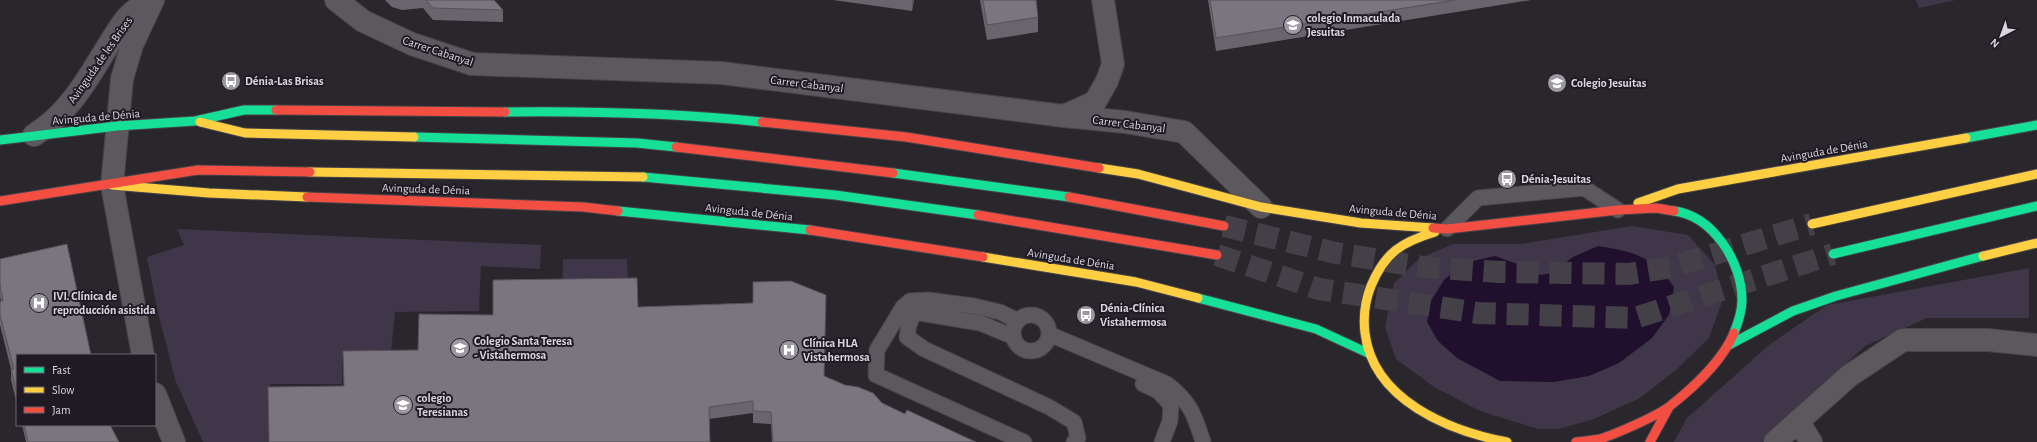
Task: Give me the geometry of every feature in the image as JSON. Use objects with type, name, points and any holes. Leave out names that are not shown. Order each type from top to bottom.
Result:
[{"type":"main road","name":"Avinguda de Dénia","points":[[0,140],[117,126],[194,121],[244,110],[474,113],[586,111],[717,117],[906,137],[1130,173],[1261,207],[1361,223],[1447,229],[1618,210],[1656,208],[1684,212],[1704,224],[1721,239],[1739,276],[1742,301],[1738,323],[1729,345],[1710,368],[1669,407],[1625,429],[1602,438],[1576,442]]},
{"type":"main road","name":"Avinguda de Dénia","points":[[194,121],[245,134],[637,143],[938,178],[1082,199],[1224,226]]},
{"type":"main road","name":"Avinguda de Dénia","points":[[1618,210],[1678,189],[2037,125]]},
{"type":"main road","name":"Avinguda de Dénia","points":[[0,201],[71,189],[112,185],[198,170],[649,177],[835,195],[1028,222],[1217,255]]},
{"type":"main road","points":[[1812,224],[2037,174]]},
{"type":"main road","name":"Avinguda de Dénia","points":[[112,185],[210,193],[583,207],[822,231],[1136,282],[1316,329],[1370,354]]},
{"type":"main road","points":[[1832,254],[2037,206]]},
{"type":"main road","name":"Avinguda de Dénia","points":[[1447,229],[1403,244],[1390,255],[1378,270],[1370,284],[1364,301],[1364,335],[1370,354],[1389,384],[1408,401],[1428,415],[1472,438],[1507,442]]},
{"type":"main road","name":"Avinguda de Dénia","points":[[1729,345],[1793,311],[1836,296],[1986,255],[2037,243]]},
{"type":"main road","points":[[1650,442],[1669,407]]},
{"type":"street","name":"Avinguda de les Brises","points":[[34,135],[47,127],[72,103],[126,19],[149,0]]},
{"type":"street","name":"Avinguda de les Brises","points":[[143,354],[112,185],[117,126],[124,72],[132,46],[154,0]]},
{"type":"street","name":"Carrer Cabanyal","points":[[336,0],[363,21],[412,44],[472,64],[722,73],[1064,116],[1125,122],[1184,132],[1261,207]]},
{"type":"street","points":[[1064,116],[1095,102],[1107,81],[1113,64],[1103,0]]},
{"type":"street","points":[[1775,442],[1849,376],[1903,340],[1988,340],[2037,345]]},
{"type":"street","points":[[156,397],[174,442]]},
{"type":"street","points":[[1798,421],[1811,442]]},
{"type":"lane","points":[[1447,229],[1478,198],[1584,188],[1618,210]]},
{"type":"lane","points":[[1018,321],[1000,312],[974,306],[928,300],[910,301],[903,307],[877,350],[876,375],[1024,442]]},
{"type":"lane","points":[[1014,337],[980,323],[914,312],[909,325],[907,337],[924,349],[1049,407],[1074,422],[1078,438],[1074,442]]},
{"type":"lane","points":[[1029,315],[1036,316],[1046,322],[1048,339],[1042,348],[1031,351],[1020,347],[1014,337],[1015,326],[1018,321],[1029,315]]},
{"type":"lane","points":[[1048,339],[1158,391],[1171,405],[1170,421],[1162,442]]},
{"type":"lane","points":[[1048,339],[1168,384],[1182,395],[1197,422],[1203,442]]},
{"type":"shaded area","points":[[1916,0],[1956,0],[1919,8]]},
{"type":"shaded area","points":[[1632,226],[1688,235],[1715,265],[1723,299],[1709,338],[1676,370],[1640,398],[1594,419],[1559,429],[1538,429],[1480,411],[1434,387],[1396,359],[1385,327],[1394,283],[1420,258],[1453,244],[1521,244]]},
{"type":"shaded area","points":[[177,229],[541,245],[540,269],[481,266],[479,311],[395,312],[391,352],[343,351],[342,384],[270,384],[268,442],[203,442],[176,382],[158,313],[147,257],[184,245]]},
{"type":"shaded area","points":[[1598,246],[1633,253],[1642,257],[1658,268],[1674,287],[1669,315],[1652,338],[1619,363],[1589,376],[1554,382],[1500,381],[1457,358],[1438,341],[1427,322],[1430,302],[1444,280],[1464,263],[1495,256],[1520,265],[1540,275],[1552,273],[1573,257]]},
{"type":"shaded area","points":[[563,259],[627,259],[628,289],[562,291]]},
{"type":"shaded area","points":[[2029,268],[2029,318],[1927,318],[1865,346],[1762,442],[1674,442],[1687,418],[1769,345],[1827,305]]},
{"type":"building","points":[[426,0],[494,0],[503,10],[433,8]]},
{"type":"building","points":[[983,0],[1036,0],[1038,17],[987,25]]},
{"type":"building","points":[[1210,0],[1455,0],[1216,38]]},
{"type":"building","name":"IVI. Clínica de reproducción asistida","points":[[67,244],[91,354],[16,354],[16,390],[11,369],[14,369],[0,315],[0,301],[3,301],[0,285],[0,259]]},
{"type":"building","points":[[637,278],[638,307],[753,303],[753,282],[791,281],[826,295],[824,376],[845,385],[858,387],[873,393],[882,403],[905,414],[907,410],[976,442],[773,442],[771,412],[753,411],[753,401],[709,407],[710,442],[269,442],[268,387],[344,386],[343,351],[418,350],[419,314],[493,315],[493,280]]},
{"type":"building","points":[[24,426],[111,426],[119,442],[28,442]]},
{"type":"tunnel","points":[[1224,226],[1336,253],[1424,267],[1500,272],[1629,274],[1672,267],[1812,224]]},
{"type":"tunnel","points":[[1217,255],[1319,289],[1478,313],[1635,318],[1833,254]]},
{"type":"traffic: fast","points":[[0,140],[117,126],[195,121],[244,110],[276,110]]},
{"type":"traffic: fast","points":[[505,112],[634,113],[698,116],[762,122]]},
{"type":"traffic: fast","points":[[1966,138],[2037,125]]},
{"type":"traffic: fast","points":[[414,137],[637,143],[676,147]]},
{"type":"traffic: fast","points":[[893,173],[1069,197]]},
{"type":"traffic: fast","points":[[643,177],[835,195],[978,215]]},
{"type":"traffic: fast","points":[[1833,254],[2037,206]]},
{"type":"traffic: fast","points":[[618,211],[810,230]]},
{"type":"traffic: fast","points":[[1674,211],[1688,215],[1713,231],[1731,256],[1741,285],[1742,300],[1740,317],[1734,333]]},
{"type":"traffic: fast","points":[[1729,345],[1793,311],[1836,296],[1983,256]]},
{"type":"traffic: fast","points":[[1198,298],[1316,329],[1370,354]]},
{"type":"traffic: slow","points":[[200,122],[245,133],[414,137]]},
{"type":"traffic: slow","points":[[1638,203],[1678,189],[1966,138]]},
{"type":"traffic: slow","points":[[1099,168],[1138,174],[1261,207],[1361,223],[1433,228]]},
{"type":"traffic: slow","points":[[310,172],[643,177]]},
{"type":"traffic: slow","points":[[1812,224],[2037,174]]},
{"type":"traffic: slow","points":[[112,185],[209,193],[307,197]]},
{"type":"traffic: slow","points":[[1435,232],[1413,240],[1396,250],[1376,274],[1369,292],[1364,315],[1365,333],[1371,356],[1382,377],[1398,394],[1417,408],[1461,430],[1507,442]]},
{"type":"traffic: slow","points":[[1983,256],[2037,243]]},
{"type":"traffic: slow","points":[[983,257],[1136,282],[1198,298]]},
{"type":"traffic: jam","points":[[276,110],[505,112]]},
{"type":"traffic: jam","points":[[762,122],[906,137],[1099,168]]},
{"type":"traffic: jam","points":[[676,147],[893,173]]},
{"type":"traffic: jam","points":[[0,201],[198,170],[310,172]]},
{"type":"traffic: jam","points":[[307,197],[583,207],[618,211]]},
{"type":"traffic: jam","points":[[1069,197],[1224,226]]},
{"type":"traffic: jam","points":[[1433,228],[1447,229],[1618,210],[1656,208],[1674,211]]},
{"type":"traffic: jam","points":[[978,215],[1217,255]]},
{"type":"traffic: jam","points":[[810,230],[983,257]]},
{"type":"traffic: jam","points":[[1576,442],[1600,439],[1648,419],[1670,406],[1688,391],[1715,363],[1723,353],[1734,333]]},
{"type":"traffic: jam","points":[[1650,442],[1669,407]]},
{"type":"place","name":"colegio Inmaculada Jesuitas","points":[[1293,25]]},
{"type":"place","name":"Dénia-Las Brisas","points":[[231,81]]},
{"type":"place","name":"Colegio Jesuitas","points":[[1557,83]]},
{"type":"place","name":"Dénia-Jesuitas","points":[[1507,179]]},
{"type":"place","name":"IVI. Clínica de reproducción asistida","points":[[39,303]]},
{"type":"place","name":"Dénia-Clínica Vistahermosa","points":[[1086,315]]},
{"type":"place","name":"Colegio Santa Teresa - Vistahermosa","points":[[460,348]]},
{"type":"place","name":"Clínica HLA Vistahermosa","points":[[789,350]]},
{"type":"place","name":"colegio Teresianas","points":[[403,405]]}]
